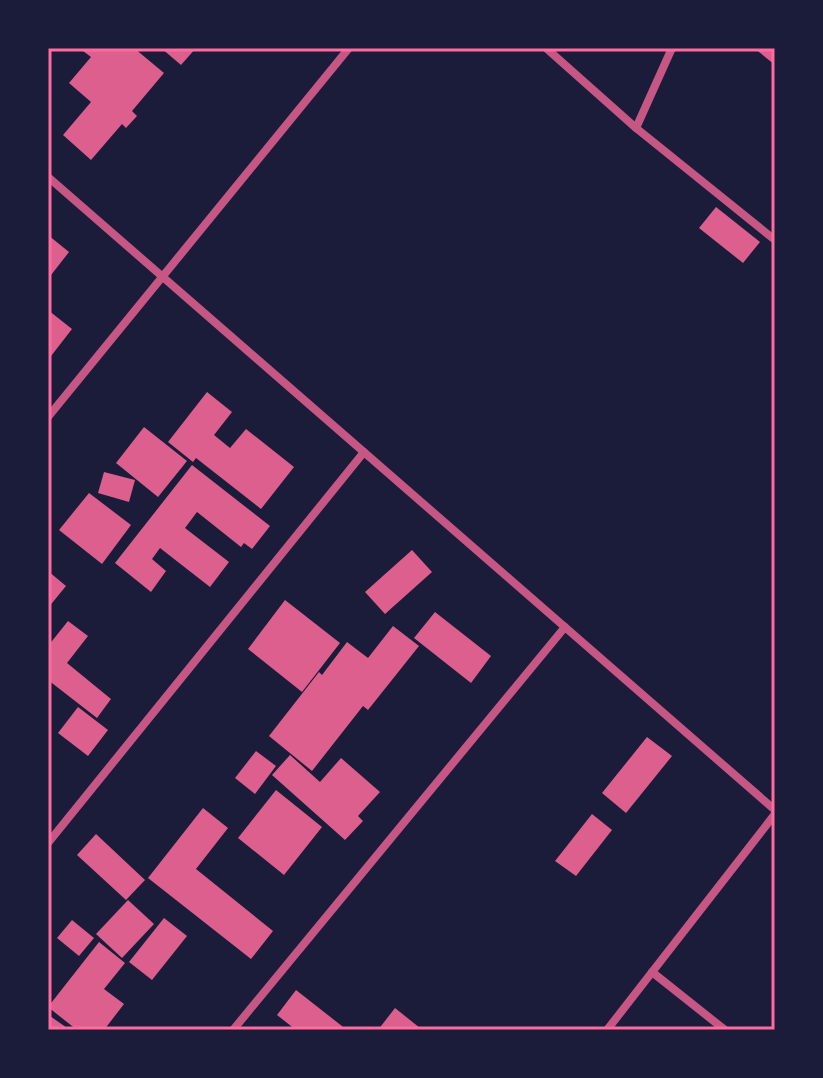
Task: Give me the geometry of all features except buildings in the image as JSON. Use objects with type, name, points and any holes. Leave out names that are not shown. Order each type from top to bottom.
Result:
[{"type":"street","points":[[48,417],[349,48]]},
{"type":"street","points":[[546,48],[636,128],[775,240]]},
{"type":"street","points":[[636,128],[672,48]]},
{"type":"street","points":[[48,177],[775,812],[607,1030]]},
{"type":"street","points":[[48,843],[364,452]]},
{"type":"street","points":[[233,1030],[565,627]]},
{"type":"street","points":[[652,972],[725,1030]]}]
